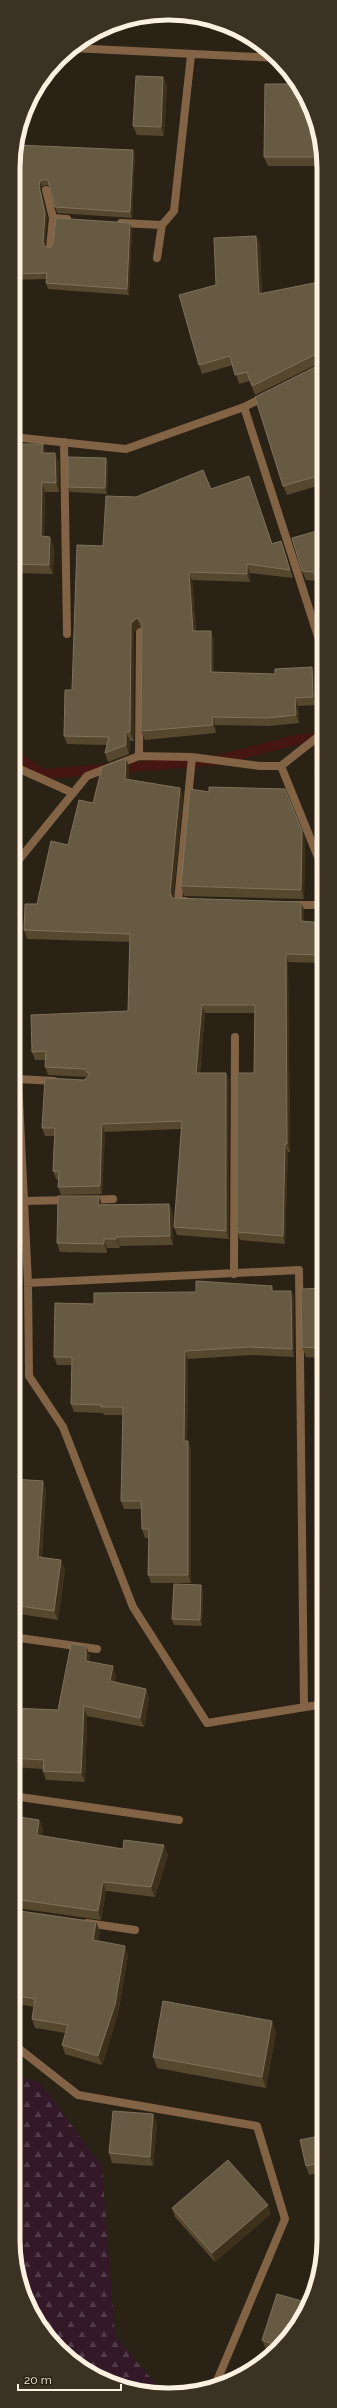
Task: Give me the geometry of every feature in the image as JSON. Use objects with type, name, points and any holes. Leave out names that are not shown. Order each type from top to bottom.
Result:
[{"type":"street","points":[[81,49],[267,58]]},
{"type":"street","points":[[157,258],[162,225],[174,211],[191,55]]},
{"type":"street","points":[[46,190],[53,218],[50,248]]},
{"type":"street","points":[[53,218],[77,220]]},
{"type":"street","points":[[115,222],[162,225]]},
{"type":"street","points":[[20,438],[126,449],[244,407],[271,394]]},
{"type":"street","points":[[244,407],[317,633]]},
{"type":"street","points":[[64,442],[67,634]]},
{"type":"street","points":[[139,756],[140,632]]},
{"type":"street","points":[[20,858],[87,776],[139,756],[192,757],[260,766],[281,766],[317,738]]},
{"type":"street","points":[[192,757],[178,901],[193,902]]},
{"type":"street","points":[[281,766],[317,855]]},
{"type":"street","points":[[20,769],[73,793]]},
{"type":"street","points":[[285,904],[317,905]]},
{"type":"street","points":[[234,1274],[235,1037]]},
{"type":"street","points":[[20,1079],[64,1082]]},
{"type":"street","points":[[20,1120],[28,1283],[29,1376],[63,1427],[133,1607],[207,1723],[317,1705]]},
{"type":"street","points":[[24,1201],[112,1199]]},
{"type":"street","points":[[28,1283],[299,1270],[304,1706]]},
{"type":"street","points":[[20,1638],[97,1648]]},
{"type":"street","points":[[20,1797],[179,1820]]},
{"type":"street","points":[[74,1922],[135,1930]]},
{"type":"street","points":[[20,2049],[78,2095],[257,2126],[285,2219],[217,2380]]},
{"type":"green space","points":[[20,2077],[41,2083],[102,2167],[115,2336],[159,2388],[130,2383],[112,2377],[86,2363],[63,2345],[45,2322],[35,2305],[25,2278],[20,2249]]},
{"type":"building","points":[[136,76],[163,77],[161,127],[133,126]]},
{"type":"building","points":[[265,84],[290,84],[306,112],[312,130],[317,157],[264,157]]},
{"type":"building","points":[[22,145],[133,150],[130,212],[55,207],[48,181],[45,179],[40,181],[39,186],[45,213],[43,242],[45,247],[51,247],[53,243],[56,218],[130,223],[127,289],[46,283],[47,273],[20,274],[20,159]]},
{"type":"building","points":[[256,236],[259,294],[317,282],[317,354],[252,386],[247,372],[235,375],[230,356],[199,365],[179,295],[216,285],[214,238]]},
{"type":"building","points":[[317,366],[317,476],[283,486],[255,397]]},
{"type":"building","points":[[20,444],[43,444],[42,453],[55,453],[56,483],[42,482],[41,536],[50,537],[49,565],[20,564]]},
{"type":"building","points":[[68,457],[106,458],[105,488],[68,487]]},
{"type":"building","points":[[203,470],[211,489],[249,476],[272,544],[281,541],[290,570],[247,564],[247,574],[189,572],[193,631],[211,631],[211,672],[275,674],[275,669],[312,667],[313,697],[295,698],[296,715],[266,718],[212,717],[213,725],[141,731],[142,623],[137,618],[131,623],[130,732],[126,732],[126,745],[105,753],[109,737],[64,736],[65,690],[72,690],[77,545],[103,546],[106,496],[136,497]]},
{"type":"building","points":[[317,531],[317,576],[315,577],[314,572],[302,571],[292,538]]},
{"type":"building","points":[[126,758],[125,779],[180,788],[170,892],[172,898],[301,902],[301,921],[317,922],[317,955],[286,954],[287,1144],[285,1144],[283,1236],[237,1232],[237,1073],[254,1073],[255,1005],[202,1005],[196,1073],[226,1073],[226,1231],[174,1227],[182,1121],[102,1124],[100,1186],[58,1187],[59,1172],[53,1171],[55,1128],[42,1128],[45,1078],[84,1080],[90,1075],[84,1069],[45,1067],[46,1051],[32,1052],[31,1015],[128,1011],[130,934],[24,930],[25,904],[37,904],[51,841],[68,845],[79,800],[93,803],[102,767]]},
{"type":"building","points":[[209,787],[285,789],[302,831],[301,890],[181,886],[190,789],[209,792]]},
{"type":"building","points":[[58,1196],[99,1196],[98,1205],[169,1204],[170,1236],[116,1237],[116,1239],[104,1239],[104,1244],[57,1243]]},
{"type":"building","points":[[196,1281],[272,1286],[272,1291],[291,1291],[292,1349],[249,1347],[185,1351],[184,1441],[188,1441],[188,1575],[148,1575],[149,1529],[142,1529],[141,1501],[121,1501],[123,1407],[101,1407],[101,1405],[71,1404],[72,1357],[54,1357],[55,1303],[94,1304],[94,1293],[196,1292]]},
{"type":"building","points":[[317,1288],[317,1348],[302,1347],[301,1289]]},
{"type":"building","points":[[20,1479],[43,1481],[38,1557],[61,1560],[54,1611],[20,1606]]},
{"type":"building","points":[[174,1584],[201,1585],[200,1620],[172,1619]]},
{"type":"building","points":[[71,1644],[86,1646],[86,1661],[113,1666],[110,1681],[146,1689],[140,1718],[84,1706],[81,1773],[43,1771],[44,1760],[20,1758],[20,1708],[58,1710]]},
{"type":"building","points":[[20,1817],[39,1820],[37,1835],[123,1849],[124,1840],[164,1845],[151,1887],[103,1882],[98,1911],[20,1900]]},
{"type":"building","points":[[20,1911],[96,1922],[93,1940],[125,1946],[115,2005],[98,2056],[62,2045],[68,2025],[32,2019],[35,1999],[20,1996]]},
{"type":"building","points":[[163,2001],[272,2021],[262,2077],[153,2057]]},
{"type":"building","points":[[113,2111],[153,2114],[150,2157],[109,2153]]},
{"type":"building","points":[[317,2136],[317,2164],[306,2166],[300,2140]]},
{"type":"building","points":[[228,2160],[268,2205],[212,2253],[172,2208]]},
{"type":"building","points":[[277,2294],[304,2301],[292,2322],[274,2344],[262,2340]]},
{"type":"waterway","points":[[20,759],[43,774],[219,760],[299,739],[317,738]]}]
